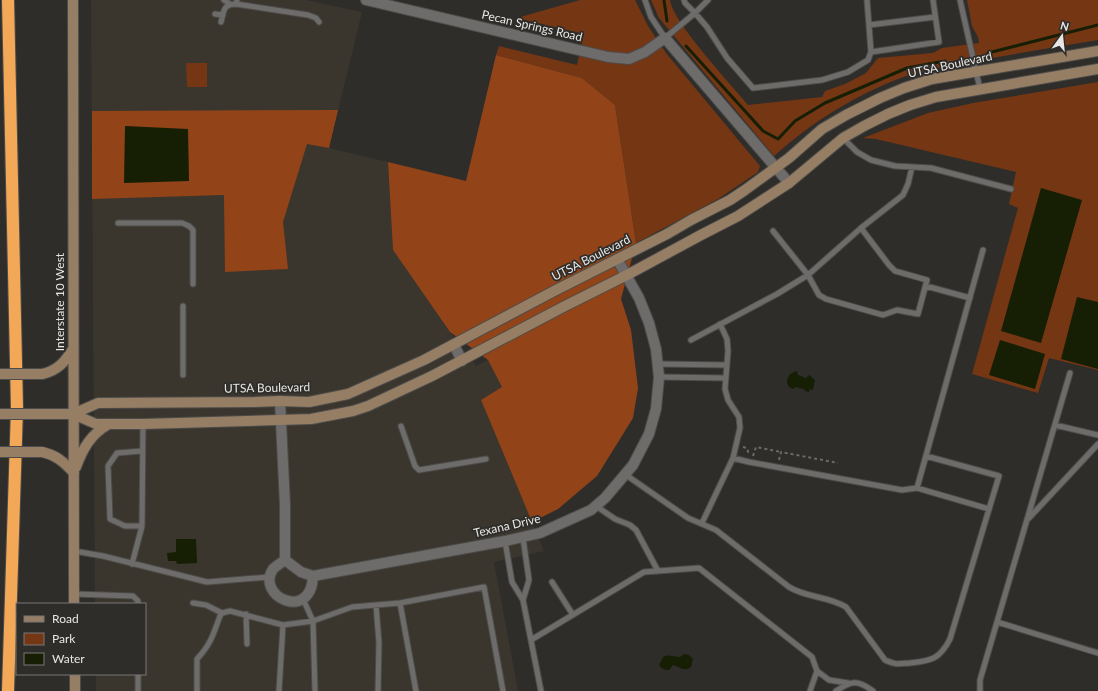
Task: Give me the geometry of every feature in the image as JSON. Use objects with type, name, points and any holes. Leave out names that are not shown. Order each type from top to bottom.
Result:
[{"type":"highway","points":[[8,0],[17,408],[8,647],[8,691]]},
{"type":"highway","points":[[8,647],[14,691]]},
{"type":"main road","name":"Interstate 10 West","points":[[72,0],[74,599]]},
{"type":"main road","name":"UTSA Boulevard","points":[[0,414],[73,414],[98,404],[280,401],[309,402],[348,394],[454,345],[730,200],[789,158],[822,129],[846,114],[880,98],[932,79],[1098,51]]},
{"type":"main road","name":"UTSA Boulevard","points":[[73,414],[96,424],[143,424],[311,420],[353,411],[462,361],[565,306],[676,250],[700,235],[738,216],[788,183],[843,138],[864,126],[910,105],[936,97],[1098,69]]},
{"type":"main road","points":[[0,374],[42,374],[50,372],[59,367],[66,360],[73,349]]},
{"type":"main road","points":[[0,452],[42,452],[51,454],[63,461],[74,473],[82,452],[90,440],[97,432],[110,424]]},
{"type":"main road","points":[[75,675],[75,691]]},
{"type":"street","name":"Pecan Springs Road","points":[[366,0],[608,57],[629,59],[645,52],[665,38]]},
{"type":"street","points":[[665,38],[788,183]]},
{"type":"street","name":"Texana Drive","points":[[313,576],[523,538],[564,523],[590,510],[605,498],[633,465],[649,434],[656,410],[659,377],[658,364],[649,323],[639,298],[617,259]]},
{"type":"street","points":[[454,345],[462,361]]},
{"type":"street","points":[[280,401],[285,505],[285,560]]},
{"type":"street","points":[[285,560],[301,572],[313,576],[310,592],[303,599],[296,602],[286,601],[278,596],[270,586],[270,577],[274,568],[285,560]]},
{"type":"lane","points":[[224,0],[230,4]]},
{"type":"lane","points":[[645,0],[651,17],[665,38],[708,0]]},
{"type":"lane","points":[[684,0],[707,27],[727,58],[753,88],[822,80],[848,72],[868,60],[871,52],[867,0]]},
{"type":"lane","points":[[871,52],[939,42],[933,0]]},
{"type":"lane","points":[[960,0],[980,89]]},
{"type":"lane","points":[[221,22],[225,8],[230,4],[237,2],[308,15],[316,18],[319,22]]},
{"type":"lane","points":[[214,14],[223,15]]},
{"type":"lane","points":[[869,25],[935,17]]},
{"type":"lane","points":[[843,138],[858,152],[871,160],[895,166],[931,168],[1011,189]]},
{"type":"lane","points":[[691,340],[777,294],[808,275],[861,228],[903,195],[908,184],[912,167]]},
{"type":"lane","points":[[118,223],[182,223],[190,226],[193,230],[193,284]]},
{"type":"lane","points":[[773,231],[808,275],[819,295],[826,300],[883,315],[897,310],[918,314],[928,280],[895,271],[861,228]]},
{"type":"lane","points":[[917,488],[983,250]]},
{"type":"lane","points":[[926,286],[970,298]]},
{"type":"lane","points":[[183,306],[183,375]]},
{"type":"lane","points":[[702,523],[733,458],[740,428],[739,417],[728,400],[725,389],[727,340],[720,324]]},
{"type":"lane","points":[[658,364],[727,365]]},
{"type":"lane","points":[[980,691],[980,680],[1070,373]]},
{"type":"lane","points":[[659,377],[726,378]]},
{"type":"lane","points":[[132,564],[142,526],[143,424]]},
{"type":"lane","points":[[1055,425],[1098,435]]},
{"type":"lane","points":[[401,426],[415,466],[419,470],[486,459]]},
{"type":"lane","points":[[1027,520],[1098,444]]},
{"type":"lane","points":[[142,451],[117,453],[108,466],[110,519],[125,526],[142,526]]},
{"type":"lane","points":[[626,475],[688,518],[716,530],[797,592],[837,602],[846,607],[886,660],[894,665],[927,662],[935,658],[946,648],[999,476],[926,456]]},
{"type":"lane","points":[[733,458],[777,468],[902,490],[917,488],[989,509]]},
{"type":"lane","points":[[596,506],[615,518],[630,525],[636,530],[658,571]]},
{"type":"lane","points":[[523,538],[529,580],[523,600]]},
{"type":"lane","points":[[505,541],[512,582],[523,600],[541,691]]},
{"type":"lane","points":[[74,551],[103,556],[207,582],[270,577]]},
{"type":"lane","points":[[531,640],[644,572],[699,568],[812,657],[817,671],[828,680],[848,683],[858,682],[865,685],[872,691]]},
{"type":"lane","points":[[552,582],[573,615]]},
{"type":"lane","points":[[193,603],[206,605],[222,613],[230,611],[246,614],[283,625],[313,621],[352,607],[400,603],[484,587],[504,691]]},
{"type":"lane","points":[[74,599],[133,596],[138,603]]},
{"type":"lane","points":[[303,599],[313,621],[315,691]]},
{"type":"lane","points":[[400,603],[416,691]]},
{"type":"lane","points":[[376,605],[379,644],[378,691]]},
{"type":"lane","points":[[197,691],[196,659],[206,650],[222,613]]},
{"type":"lane","points":[[246,614],[247,644]]},
{"type":"lane","points":[[997,622],[1098,653]]},
{"type":"lane","points":[[279,691],[283,625]]},
{"type":"lane","points":[[810,691],[817,671]]},
{"type":"lane","points":[[138,675],[138,691]]},
{"type":"lane","points":[[836,691],[848,683]]},
{"type":"path","points":[[736,446],[747,448],[749,455],[753,456],[755,455],[756,447],[838,463]]},
{"type":"path","points":[[777,468],[781,452]]},
{"type":"shaded area","points":[[91,0],[306,0],[362,12],[329,148],[388,162],[393,250],[450,332],[476,366],[488,360],[503,387],[481,400],[544,551],[494,562],[518,691],[96,691],[96,675],[146,675],[146,603],[95,603]]},
{"type":"shaded area","points":[[496,55],[582,78],[615,105],[636,243],[621,299],[631,330],[638,388],[633,418],[597,476],[558,509],[532,522],[481,400],[502,387],[488,360],[450,332],[393,250],[388,162],[466,181]]},
{"type":"shaded area","points":[[338,110],[329,148],[307,144],[283,222],[288,269],[225,272],[224,195],[92,199],[92,111]]},
{"type":"green space","points":[[580,0],[635,0],[648,26],[666,53],[760,166],[758,172],[718,199],[636,243],[615,105],[582,78],[496,55],[499,46],[577,65],[584,34],[517,18]]},
{"type":"green space","points":[[651,0],[670,0],[681,23],[692,38],[748,105],[822,97],[825,91],[845,84],[866,73],[878,58],[933,53],[942,48],[979,43],[978,37],[972,26],[967,0],[1098,0],[1098,40],[951,65],[903,77],[868,92],[835,110],[803,132],[774,156],[659,18]]},
{"type":"green space","points":[[186,63],[207,63],[207,87],[187,87]]},
{"type":"green space","points":[[1098,82],[1098,370],[1049,358],[1038,393],[972,374],[1018,208],[1009,204],[1016,172],[876,139],[863,138],[928,113],[973,103]]},
{"type":"water","points":[[125,126],[188,129],[189,181],[124,183]]},
{"type":"water","points":[[1041,188],[1082,200],[1041,343],[1001,331]]},
{"type":"water","points":[[1077,297],[1098,302],[1098,369],[1061,359]]},
{"type":"water","points":[[1000,340],[1045,354],[1035,389],[989,375]]},
{"type":"water","points":[[797,371],[798,375],[806,378],[809,375],[815,380],[813,390],[810,389],[809,392],[805,391],[804,389],[795,387],[794,389],[789,387],[787,383],[788,377]]},
{"type":"water","points":[[176,539],[196,539],[197,563],[177,564],[176,561],[168,561],[167,553],[176,552]]},
{"type":"water","points":[[683,654],[689,655],[693,659],[691,667],[684,669],[673,665],[669,670],[666,670],[659,665],[663,657],[680,657]]},
{"type":"waterway","points":[[664,0],[667,21]]},
{"type":"waterway","points":[[988,53],[1098,25]]},
{"type":"waterway","points":[[686,46],[763,131],[778,139],[795,121],[825,103],[907,68],[945,61]]}]
